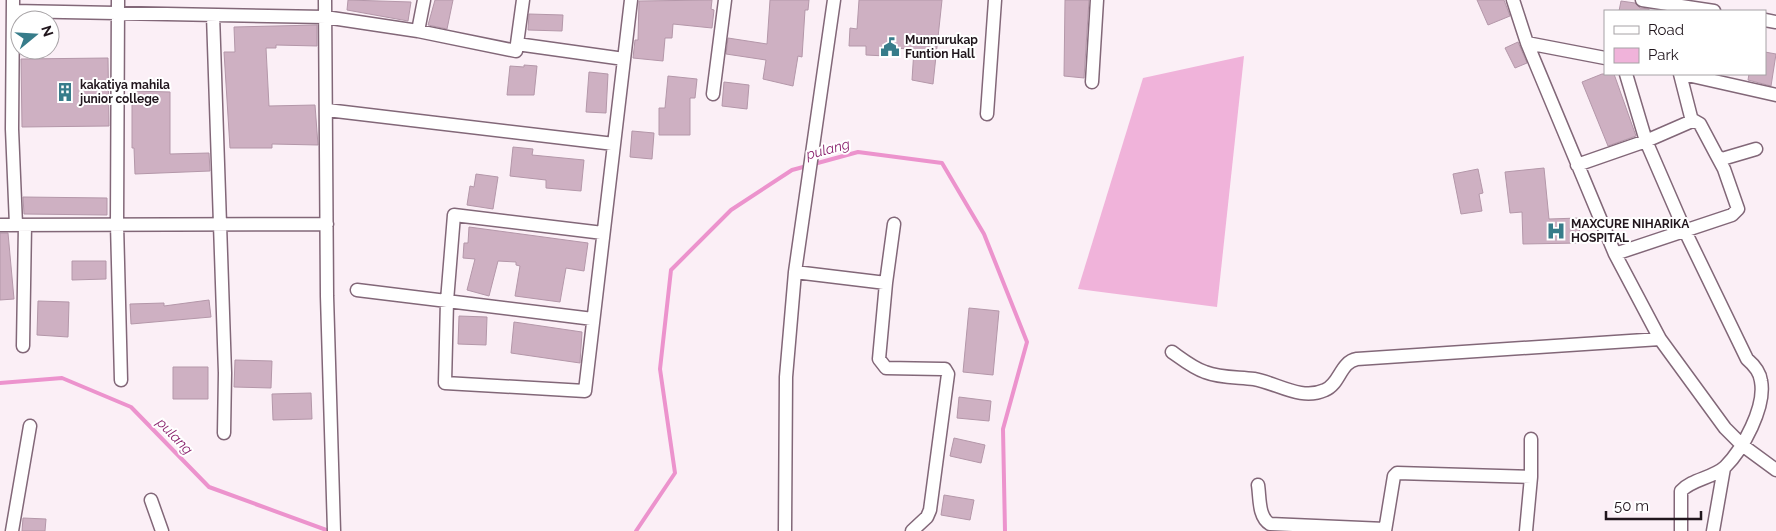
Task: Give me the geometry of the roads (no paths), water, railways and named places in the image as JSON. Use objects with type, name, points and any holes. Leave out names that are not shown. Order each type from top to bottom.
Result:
[{"type":"street","points":[[118,0],[117,224],[121,380]]},
{"type":"street","points":[[325,0],[327,224],[334,531]]},
{"type":"street","points":[[418,31],[424,0]]},
{"type":"street","points":[[23,346],[21,225],[12,129],[13,6],[118,13],[325,17],[418,31],[516,50],[523,0]]},
{"type":"street","points":[[603,233],[454,215],[447,301],[445,383],[585,391],[630,0]]},
{"type":"street","points":[[713,94],[725,0]]},
{"type":"street","points":[[785,531],[786,377],[795,272],[834,0]]},
{"type":"street","points":[[987,114],[995,0]]},
{"type":"street","points":[[1092,82],[1097,0]]},
{"type":"street","points":[[1513,0],[1527,43],[1615,254],[1660,339],[1725,428],[1742,445],[1776,470]]},
{"type":"street","points":[[1642,0],[1707,10]]},
{"type":"street","points":[[213,15],[225,374],[224,433]]},
{"type":"street","points":[[1527,43],[1604,58]]},
{"type":"street","points":[[517,44],[624,59]]},
{"type":"street","points":[[1626,75],[1646,141],[1685,231],[1747,359],[1755,366],[1761,379],[1762,392],[1753,426],[1742,445],[1724,468],[1681,491],[1681,531]]},
{"type":"street","points":[[1615,254],[1732,215],[1738,209],[1724,169],[1700,124],[1692,120],[1681,75]]},
{"type":"street","points":[[1686,75],[1776,95]]},
{"type":"street","points":[[327,110],[614,144]]},
{"type":"street","points":[[1577,165],[1646,141],[1692,120]]},
{"type":"street","points":[[1717,156],[1726,160],[1756,149]]},
{"type":"street","points":[[0,225],[327,224]]},
{"type":"street","points":[[894,224],[879,359],[886,368],[942,369],[946,370],[948,374],[930,510],[927,517],[912,531]]},
{"type":"street","points":[[795,272],[886,283]]},
{"type":"street","points":[[357,290],[593,319]]},
{"type":"street","points":[[1172,352],[1203,372],[1212,375],[1257,380],[1298,392],[1310,393],[1319,392],[1331,387],[1347,364],[1357,360],[1660,339]]},
{"type":"street","points":[[12,531],[30,426]]},
{"type":"street","points":[[1526,531],[1532,477],[1531,439]]},
{"type":"street","points":[[1713,531],[1724,468]]},
{"type":"street","points":[[1258,485],[1261,511],[1266,521],[1270,524],[1385,530],[1394,476],[1397,473],[1532,477]]},
{"type":"street","points":[[151,500],[162,531]]},
{"type":"waterway","name":"pulang","points":[[814,164],[858,152],[942,163],[984,234],[1027,342],[1003,429],[1005,531]]},
{"type":"waterway","name":"pulang","points":[[636,531],[675,473],[660,369],[671,270],[731,210],[792,170],[807,166]]},
{"type":"waterway","name":"pulang","points":[[0,383],[62,378],[131,407],[209,487],[329,531]]},
{"type":"place","name":"Munnurukap Funtion Hall","points":[[890,47]]},
{"type":"place","name":"kakatiya mahila junior college","points":[[65,92]]},
{"type":"place","name":"MAXCURE NIHARIKA HOSPITAL","points":[[1556,231]]}]
